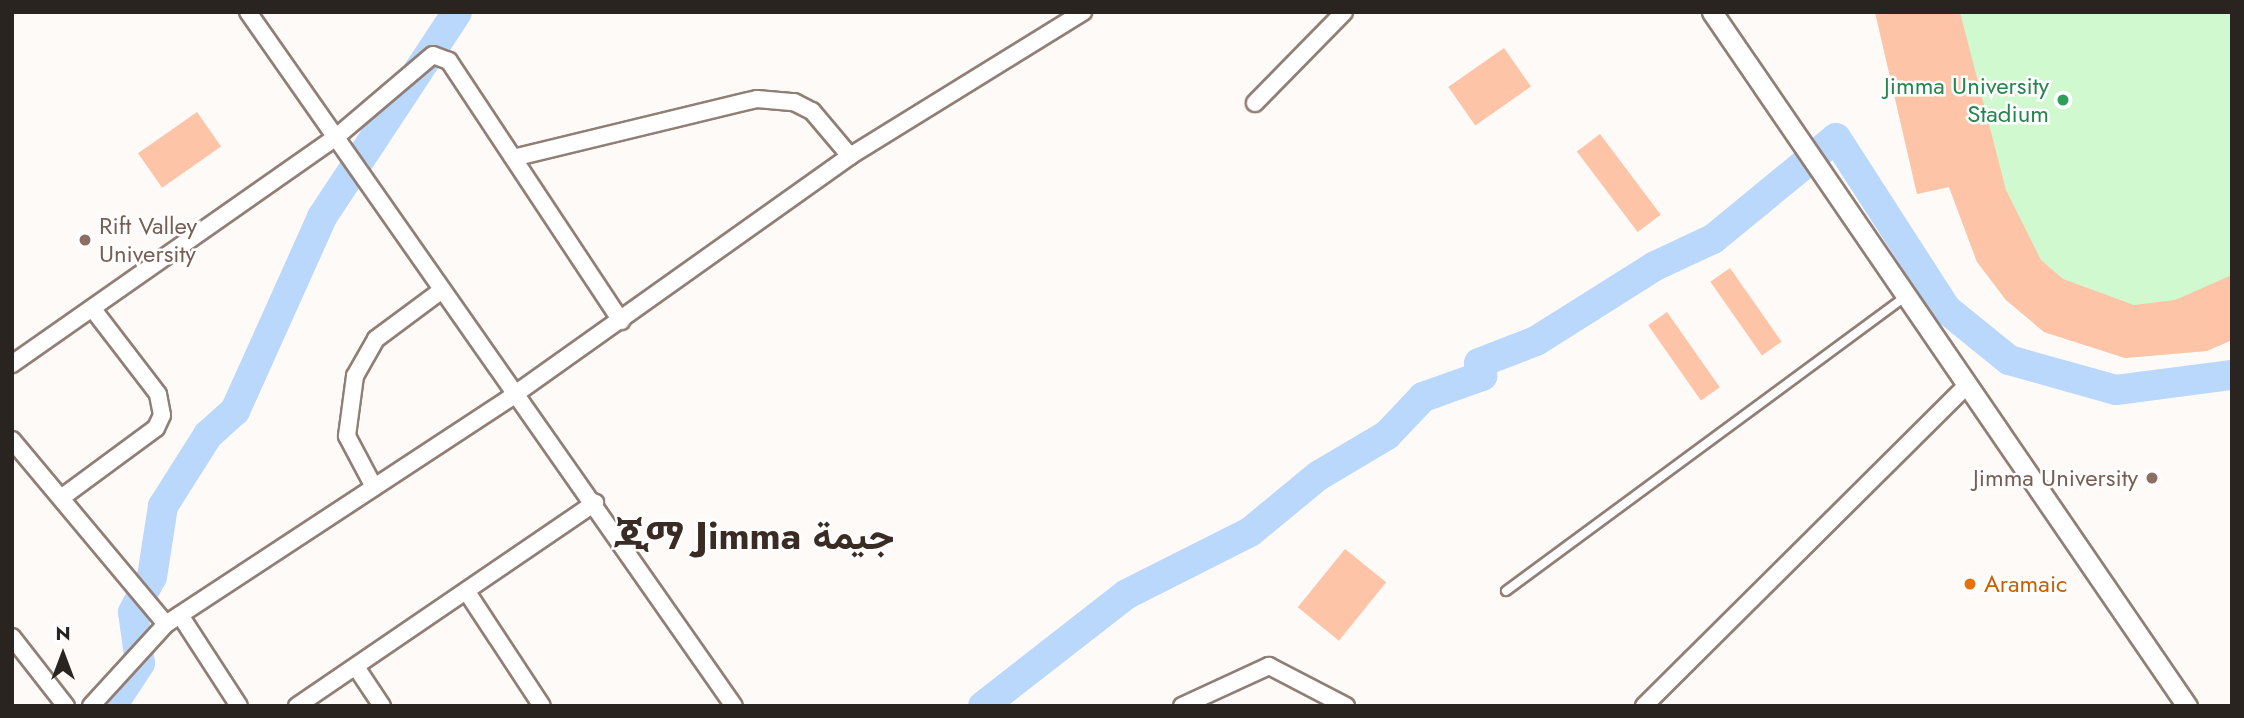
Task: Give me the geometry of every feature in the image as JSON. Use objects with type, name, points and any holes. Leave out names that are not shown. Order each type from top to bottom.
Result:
[{"type":"street","points":[[248,12],[442,290],[511,397],[595,503],[734,706]]},
{"type":"street","points":[[91,706],[173,620],[511,397],[850,156],[1083,12]]},
{"type":"street","points":[[1255,103],[1344,12]]},
{"type":"street","points":[[1712,12],[1965,387],[2188,706]]},
{"type":"street","points":[[12,364],[335,138],[427,58],[449,61],[517,157],[621,321]]},
{"type":"street","points":[[517,157],[757,99],[812,111],[850,156]]},
{"type":"street","points":[[374,487],[348,436],[355,376],[376,339],[442,290]]},
{"type":"street","points":[[61,498],[156,428],[162,415],[158,394],[92,309]]},
{"type":"street","points":[[1644,706],[1965,387]]},
{"type":"street","points":[[12,440],[61,498],[173,620],[239,706]]},
{"type":"street","points":[[297,706],[595,503]]},
{"type":"street","points":[[467,592],[542,706]]},
{"type":"street","points":[[12,637],[66,706]]},
{"type":"street","points":[[1182,706],[1269,666],[1346,706]]},
{"type":"street","points":[[356,667],[382,706]]},
{"type":"lane","points":[[1506,592],[1904,298]]},
{"type":"green space","name":"Jimma University Stadium","points":[[1875,12],[2232,12],[2232,340],[2207,351],[2125,358],[2044,332],[2006,300],[1977,262],[1949,187],[1917,194]]},
{"type":"building","points":[[1875,12],[1960,12],[2006,190],[2041,260],[2063,279],[2134,305],[2175,300],[2232,275],[2232,340],[2207,351],[2125,358],[2044,332],[2006,300],[1977,262],[1949,187],[1917,194]]},
{"type":"building","points":[[1504,48],[1531,87],[1475,126],[1448,87]]},
{"type":"building","points":[[197,112],[221,146],[162,188],[138,153]]},
{"type":"building","points":[[1600,134],[1661,215],[1638,232],[1577,151]]},
{"type":"building","points":[[1730,268],[1782,342],[1762,355],[1710,282]]},
{"type":"building","points":[[1667,312],[1720,387],[1701,401],[1648,325]]},
{"type":"building","points":[[1345,549],[1386,582],[1339,641],[1298,607]]},
{"type":"waterway","points":[[112,706],[140,663],[133,612],[152,577],[163,506],[208,435],[235,411],[322,217],[457,12]]},
{"type":"waterway","points":[[983,706],[1127,594],[1250,532],[1318,476],[1387,435],[1423,397],[1482,376],[1479,363],[1536,341],[1655,266],[1713,239],[1836,138],[1946,309],[2009,360],[2116,390],[2232,375]]},
{"type":"place","name":"Jimma University Stadium","points":[[2063,100]]},
{"type":"place","name":"Rift Valley University","points":[[85,240]]},
{"type":"place","name":"Jimma University","points":[[2152,478]]},
{"type":"place","name":"Aramaic","points":[[1970,584]]},
{"type":"district","name":"ጂማ Jimma جيمة","points":[[754,536]]}]
